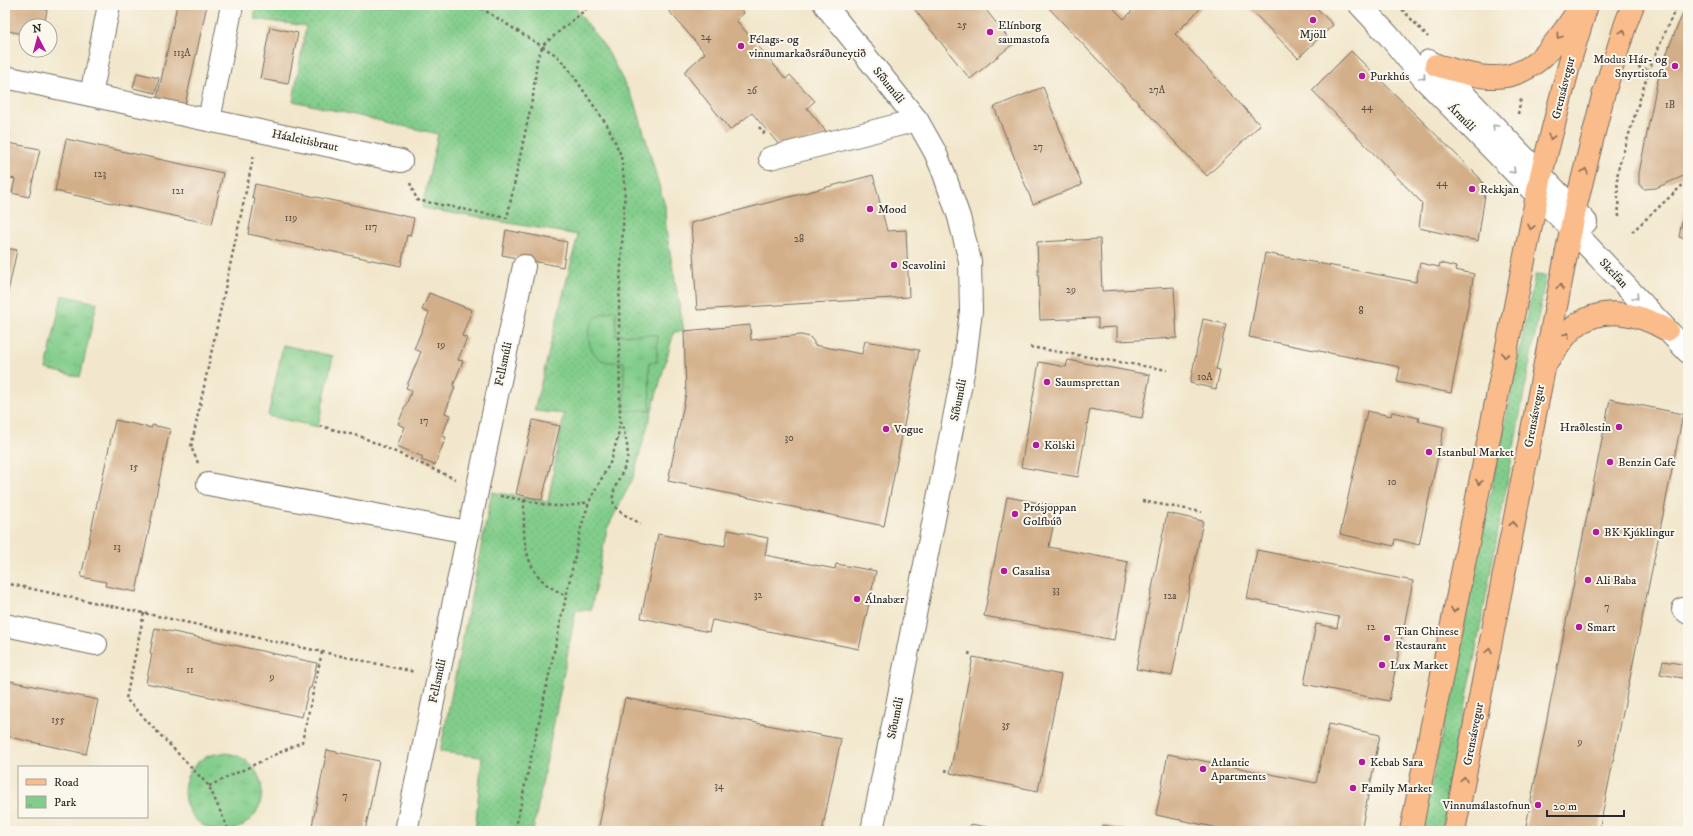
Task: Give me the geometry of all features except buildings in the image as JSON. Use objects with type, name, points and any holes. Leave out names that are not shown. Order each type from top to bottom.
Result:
[{"type":"main road","points":[[1436,65],[1489,77],[1514,75],[1530,68],[1545,56],[1582,5]]},
{"type":"main road","name":"Grensásvegur","points":[[1411,831],[1540,186],[1572,54],[1587,5]]},
{"type":"main road","name":"Grensásvegur","points":[[1454,831],[1573,218],[1603,96],[1633,5]]},
{"type":"main road","points":[[1544,366],[1572,329],[1590,317],[1607,314],[1626,314],[1650,320],[1678,331]]},
{"type":"street","points":[[91,95],[109,5]]},
{"type":"street","points":[[209,120],[232,5]]},
{"type":"street","name":"Síðumúli","points":[[824,5],[917,120],[935,152],[959,217],[970,261],[971,312],[964,368],[872,831]]},
{"type":"street","name":"Ármúli","points":[[1360,5],[1389,36],[1424,78],[1540,186]]},
{"type":"street","name":"Ármúli","points":[[1389,36],[1436,65],[1540,186]]},
{"type":"street","name":"Háaleitisbraut","points":[[5,77],[401,161]]},
{"type":"street","points":[[770,158],[917,120]]},
{"type":"street","name":"Skeifan","points":[[1540,186],[1573,218],[1678,331],[1688,352]]},
{"type":"street","name":"Fellsmúli","points":[[406,831],[524,266]]},
{"type":"street","points":[[208,484],[468,532]]},
{"type":"street","points":[[5,625],[96,644]]},
{"type":"path","points":[[476,5],[556,55],[568,68],[607,125],[614,139],[620,156],[625,188],[619,304],[620,420],[618,436],[611,461],[589,502],[581,528],[515,831]]},
{"type":"path","points":[[401,161],[417,200],[507,218],[533,96],[537,60],[542,46],[591,5]]},
{"type":"path","points":[[1619,217],[1617,178],[1619,166],[1649,70],[1677,5]]},
{"type":"path","points":[[1638,67],[1649,70]]},
{"type":"path","points":[[208,484],[191,446],[259,131]]},
{"type":"path","points":[[1632,232],[1688,180]]},
{"type":"path","points":[[1030,347],[1167,370]]},
{"type":"path","points":[[620,420],[625,434],[627,458],[625,467],[613,496],[613,502],[620,511],[640,524]]},
{"type":"path","points":[[320,426],[362,437],[440,471],[477,491],[549,506],[576,505],[589,502]]},
{"type":"path","points":[[524,500],[524,536],[528,559],[542,580],[566,596]]},
{"type":"path","points":[[1142,501],[1202,512]]},
{"type":"path","points":[[5,583],[438,677]]},
{"type":"path","points":[[144,614],[126,699],[209,786],[229,831]]},
{"type":"path","points":[[969,655],[970,651]]},
{"type":"path","points":[[209,786],[302,742],[322,652]]},
{"type":"path","points":[[946,772],[947,768]]},
{"type":"green space","points":[[256,5],[573,5],[607,50],[636,105],[665,206],[666,230],[684,331],[674,332],[633,478],[607,529],[591,610],[576,610],[533,831],[475,831],[482,757],[440,752],[492,492],[548,502],[564,414],[534,411],[578,235],[422,208],[438,134],[293,101],[306,26],[254,19]]},
{"type":"green space","points":[[1535,275],[1546,276],[1442,831],[1422,831]]},
{"type":"green space","points":[[62,295],[97,303],[80,377],[46,369]]},
{"type":"green space","points":[[616,310],[616,335],[657,335],[657,362],[649,362],[650,410],[624,411],[624,362],[610,362],[602,360],[591,348],[588,337],[590,326],[593,321],[601,315]]},
{"type":"green space","points":[[283,345],[333,356],[318,427],[268,416]]},
{"type":"green space","points":[[223,753],[238,756],[245,760],[255,770],[259,777],[262,792],[259,807],[255,814],[245,824],[238,828],[223,831],[208,828],[201,824],[191,814],[187,807],[184,792],[187,777],[191,770],[201,760],[208,756]]},
{"type":"place","name":"Mjöll","points":[[1313,20]]},
{"type":"place","name":"Elínborg saumastofa","points":[[990,32]]},
{"type":"place","name":"Félags- og vinnumarkaðsráðuneytið","points":[[741,46]]},
{"type":"place","name":"Modus Hár- og Snyrtistofa","points":[[1675,66]]},
{"type":"place","name":"Purkhús","points":[[1362,76]]},
{"type":"place","name":"Rekkjan","points":[[1472,189]]},
{"type":"place","name":"Mood","points":[[870,209]]},
{"type":"place","name":"Scavolini","points":[[894,265]]},
{"type":"place","name":"Saumsprettan","points":[[1047,382]]},
{"type":"place","name":"Hraðlestin","points":[[1619,427]]},
{"type":"place","name":"Vogue","points":[[886,429]]},
{"type":"place","name":"Kölski","points":[[1036,445]]},
{"type":"place","name":"Istanbul Market","points":[[1429,452]]},
{"type":"place","name":"Benzin Cafe","points":[[1610,462]]},
{"type":"place","name":"Prósjoppan Golfbúð","points":[[1015,514]]},
{"type":"place","name":"BK Kjúklingur","points":[[1596,532]]},
{"type":"place","name":"Casalisa","points":[[1004,571]]},
{"type":"place","name":"Ali Baba","points":[[1588,580]]},
{"type":"place","name":"Álnabær","points":[[857,599]]},
{"type":"place","name":"Smart","points":[[1579,627]]},
{"type":"place","name":"Tian Chinese Restaurant","points":[[1387,638]]},
{"type":"place","name":"Lux Market","points":[[1382,665]]},
{"type":"place","name":"Kebab Sara","points":[[1362,762]]},
{"type":"place","name":"Atlantic Apartments","points":[[1203,769]]},
{"type":"place","name":"Family Market","points":[[1353,788]]},
{"type":"place","name":"Vinnumálastofnun","points":[[1538,805]]}]
